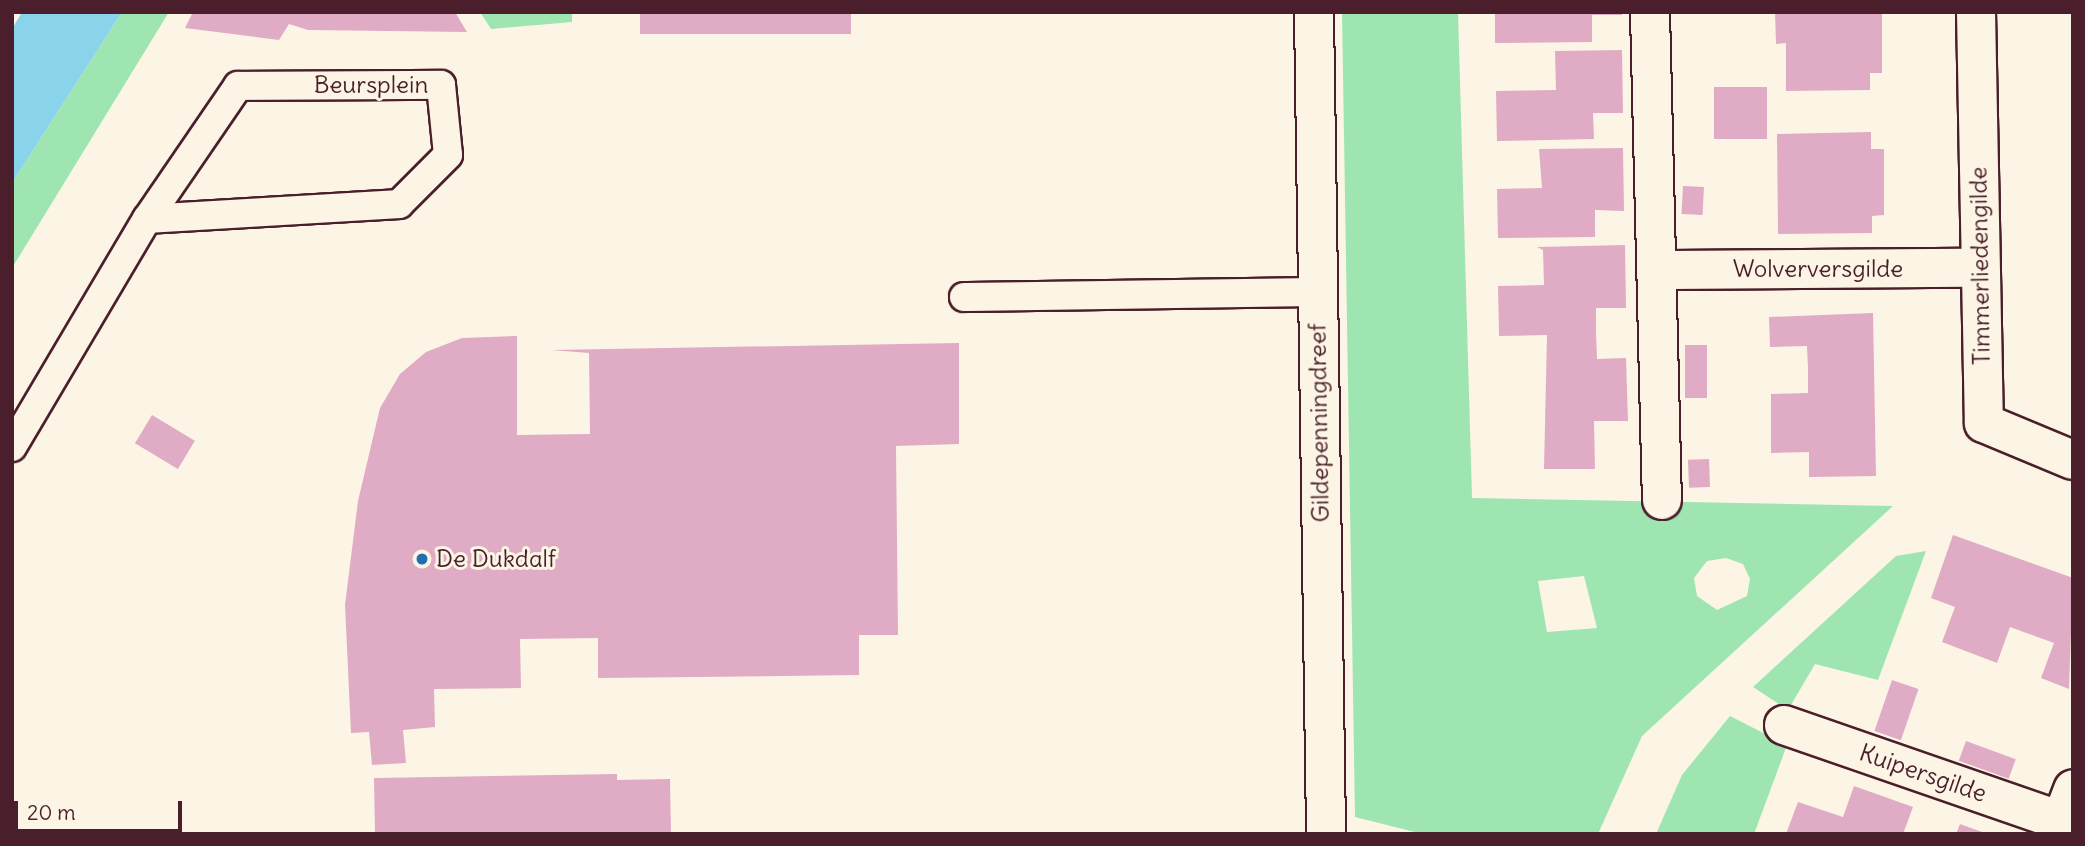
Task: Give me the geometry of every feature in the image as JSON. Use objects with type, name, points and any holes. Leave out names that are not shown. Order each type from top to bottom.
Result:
[{"type":"street","name":"Gildepenningdreef","points":[[1314,12],[1325,823]]},
{"type":"street","points":[[1650,12],[1662,500]]},
{"type":"street","name":"Timmerliedengilde","points":[[1976,12],[1984,423],[2073,460]]},
{"type":"street","name":"Wolverversgilde","points":[[1656,270],[1979,268]]},
{"type":"street","name":"Kuipersgilde","points":[[1784,724],[2069,812]]},
{"type":"lane","name":"Beursplein","points":[[12,447],[147,219],[238,86],[441,85],[448,155],[399,204],[147,219]]},
{"type":"lane","points":[[964,297],[1318,292]]},
{"type":"green space","points":[[122,12],[169,12],[12,268],[12,183]]},
{"type":"green space","points":[[480,12],[572,12],[572,22],[491,29]]},
{"type":"green space","points":[[1342,12],[1458,12],[1472,498],[1893,506],[1642,736],[1598,834],[1423,834],[1355,817]],"holes":[[[1726,558],[1743,564],[1750,579],[1747,596],[1717,610],[1697,596],[1694,578],[1707,561]],[[1584,576],[1597,628],[1547,632],[1538,581]]]},
{"type":"green space","points":[[1926,551],[1878,680],[1815,664],[1788,710],[1753,687],[1896,556]]},
{"type":"green space","points":[[1730,716],[1787,745],[1754,834],[1656,834],[1682,775]]},
{"type":"water","points":[[22,12],[122,12],[12,183],[12,29]]},
{"type":"building","points":[[193,12],[455,12],[467,32],[308,30],[289,24],[279,40],[185,28]]},
{"type":"building","points":[[640,12],[851,12],[851,34],[640,34]]},
{"type":"building","points":[[1495,12],[1622,12],[1622,15],[1592,15],[1592,42],[1495,43]]},
{"type":"building","points":[[1775,12],[1882,12],[1882,73],[1870,73],[1870,90],[1786,91],[1786,43],[1776,44]]},
{"type":"building","points":[[1622,50],[1623,113],[1593,113],[1594,139],[1497,141],[1496,91],[1556,90],[1555,51]]},
{"type":"building","points":[[1714,87],[1767,87],[1767,139],[1714,139]]},
{"type":"building","points":[[1871,132],[1871,149],[1884,149],[1884,215],[1872,216],[1872,233],[1778,234],[1777,134]]},
{"type":"building","points":[[1623,148],[1624,211],[1595,210],[1595,237],[1498,238],[1497,189],[1542,188],[1539,149]]},
{"type":"building","points":[[1683,186],[1704,187],[1703,215],[1682,214]]},
{"type":"building","points":[[1625,245],[1626,308],[1596,308],[1596,333],[1597,359],[1626,358],[1628,421],[1594,421],[1595,469],[1544,469],[1547,335],[1499,336],[1498,286],[1544,285],[1543,250],[1537,247]]},
{"type":"building","points":[[1873,313],[1876,476],[1809,477],[1809,452],[1771,453],[1771,394],[1808,393],[1808,369],[1807,346],[1770,347],[1769,317]]},
{"type":"building","points":[[517,336],[517,435],[590,434],[589,353],[551,350],[959,343],[959,444],[896,446],[898,635],[859,635],[859,675],[697,677],[598,678],[598,638],[520,639],[521,688],[434,689],[435,727],[403,730],[406,763],[372,765],[369,732],[351,733],[345,605],[358,501],[380,408],[400,374],[426,352],[462,338]]},
{"type":"building","points":[[1685,345],[1707,345],[1707,398],[1685,398]]},
{"type":"building","points":[[152,415],[195,441],[178,469],[135,443]]},
{"type":"building","points":[[1709,459],[1710,487],[1689,488],[1688,460]]},
{"type":"building","points":[[1953,535],[2073,578],[2069,689],[2041,678],[2054,643],[2010,627],[1997,663],[1942,642],[1955,607],[1931,598]]},
{"type":"building","points":[[1892,680],[1918,689],[1901,740],[1874,731]]},
{"type":"building","points":[[1966,741],[2016,759],[2009,779],[1959,761]]},
{"type":"building","points":[[617,774],[617,780],[670,779],[671,834],[375,834],[374,778]]},
{"type":"building","points":[[1854,786],[1913,807],[1903,834],[1786,834],[1798,802],[1843,817]]},
{"type":"building","points":[[1960,824],[1985,833],[1985,834],[1956,834]]},
{"type":"place","name":"De Dukdalf","points":[[422,559]]}]
